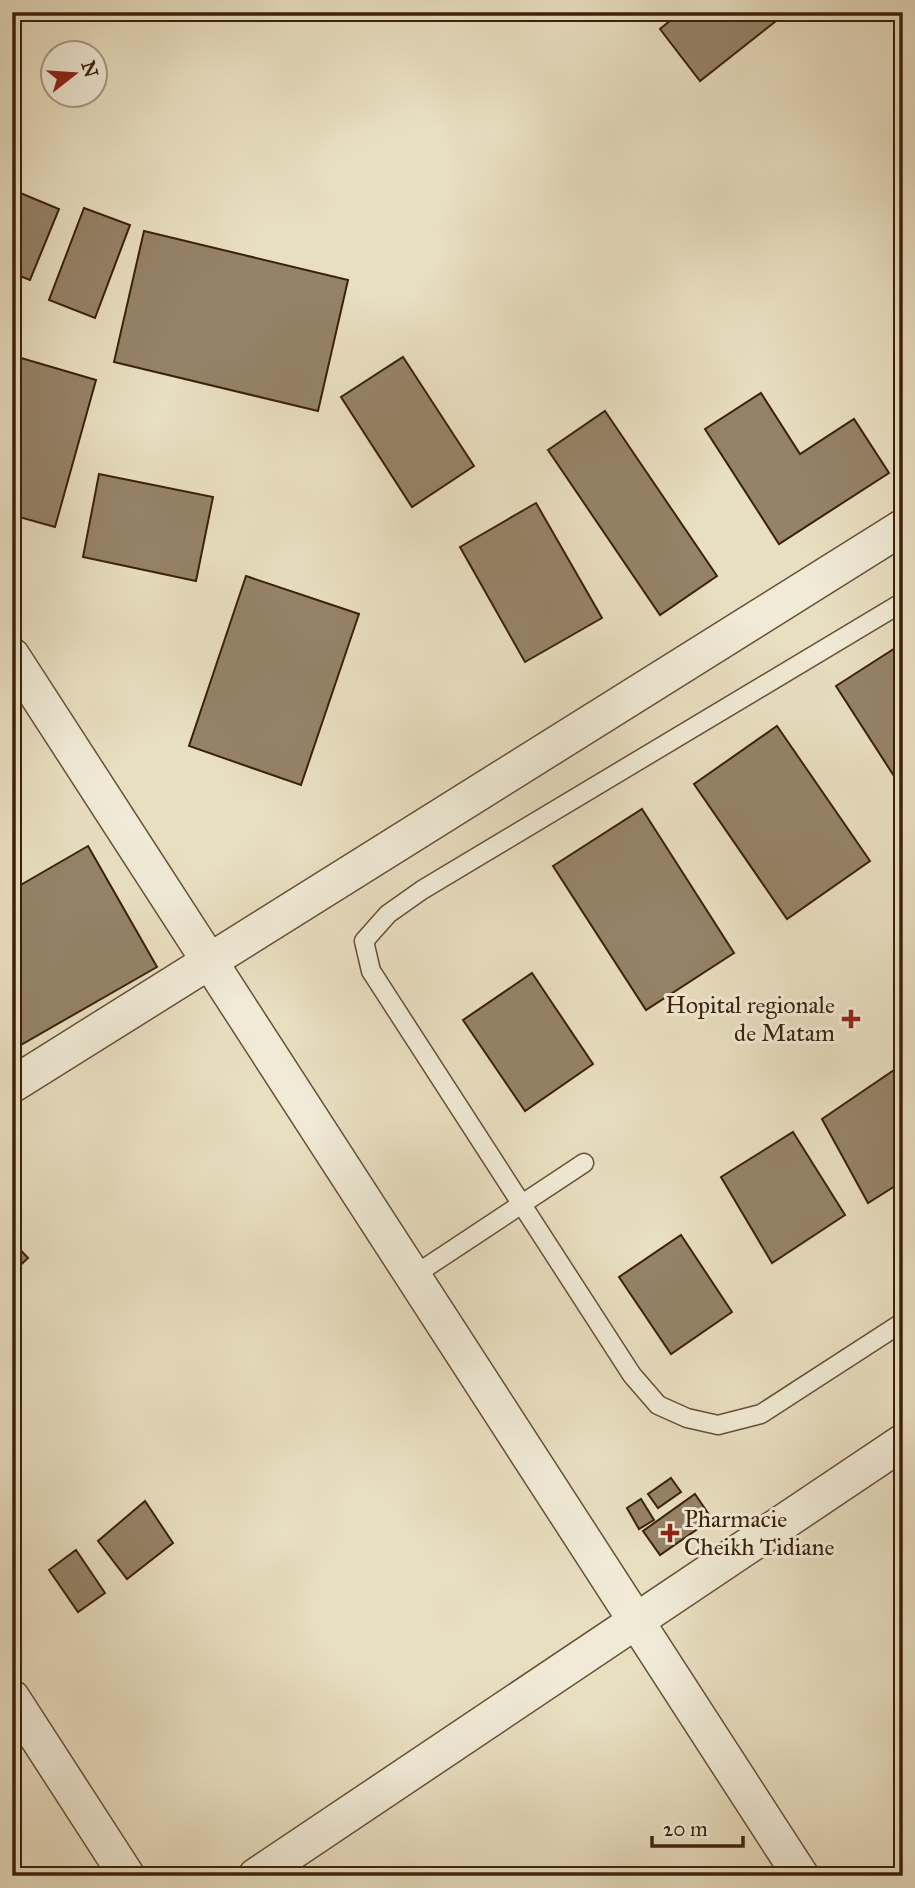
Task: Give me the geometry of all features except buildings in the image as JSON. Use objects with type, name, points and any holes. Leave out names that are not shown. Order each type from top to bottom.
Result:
[{"type":"street","points":[[12,1085],[903,527]]},
{"type":"street","points":[[12,656],[801,1876]]},
{"type":"street","points":[[256,1876],[903,1442]]},
{"type":"street","points":[[12,1698],[127,1876]]},
{"type":"lane","points":[[903,602],[422,890],[388,914],[364,941],[371,971],[632,1375],[658,1405],[687,1418],[719,1425],[761,1414],[903,1322]]},
{"type":"lane","points":[[413,1276],[584,1163]]},
{"type":"place","name":"Hopital regionale de Matam","points":[[851,1019]]},
{"type":"place","name":"Pharmacie Cheikh Tidiane","points":[[670,1533]]}]
